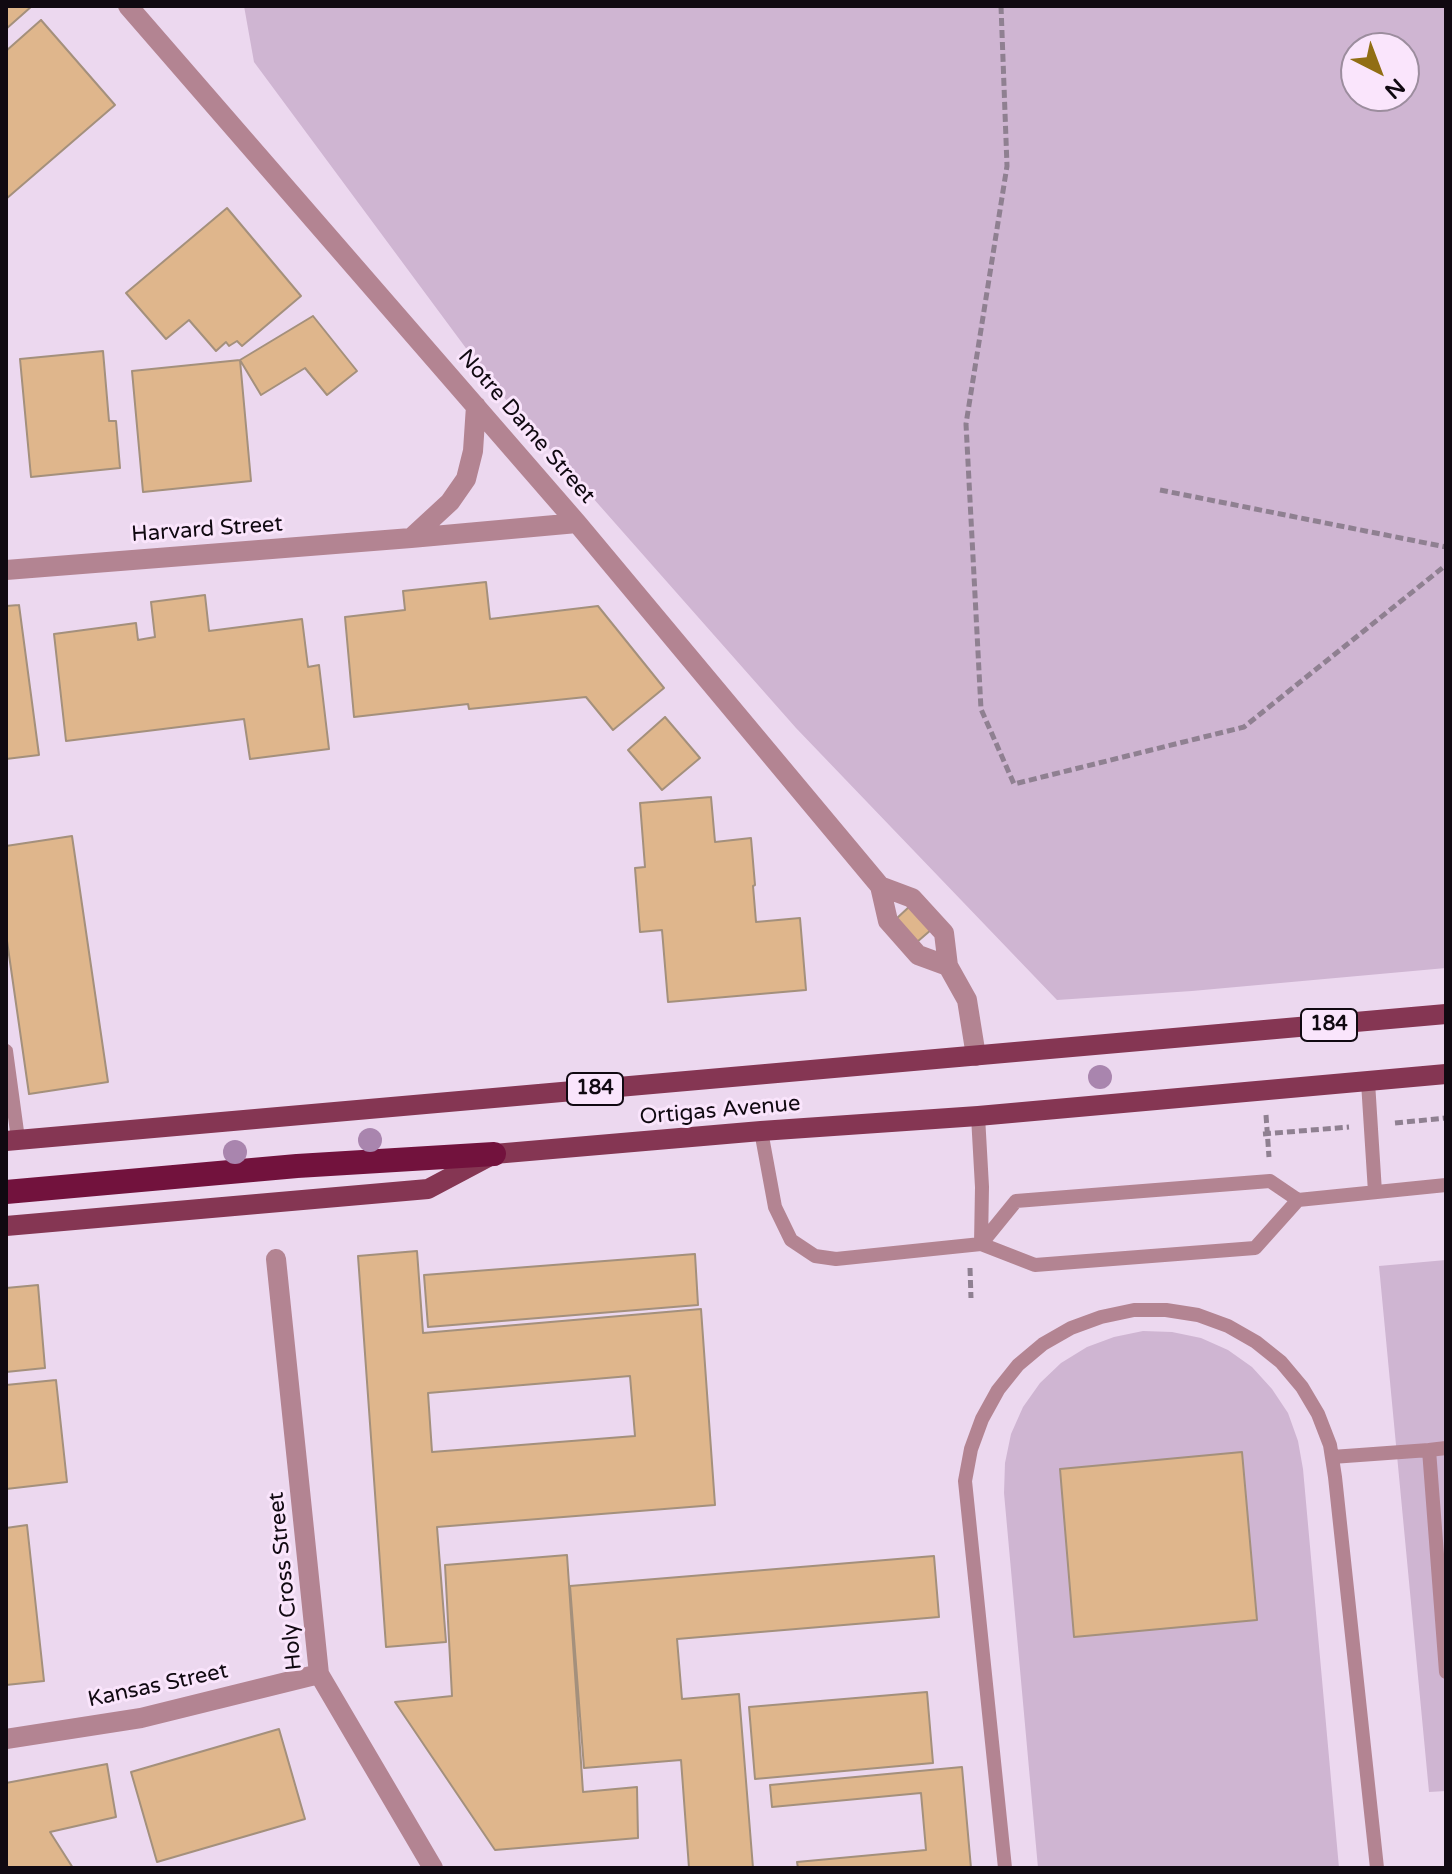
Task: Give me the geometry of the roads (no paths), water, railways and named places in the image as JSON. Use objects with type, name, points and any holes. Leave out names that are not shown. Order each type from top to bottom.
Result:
[{"type":"highway","points":[[6,1192],[297,1166],[494,1154]]},
{"type":"main road","name":"Ortigas Avenue","points":[[12,1140],[1446,1014]]},
{"type":"main road","name":"Ortigas Avenue","points":[[6,1226],[428,1189],[494,1154],[978,1116],[1446,1074]]},
{"type":"street","name":"Notre Dame Street","points":[[128,6],[577,523],[880,886],[888,921],[918,955],[948,966]]},
{"type":"street","points":[[411,538],[450,502],[466,479],[473,451],[476,406]]},
{"type":"street","name":"Harvard Street","points":[[6,570],[577,523]]},
{"type":"street","name":"Notre Dame Street","points":[[880,886],[912,898],[944,933],[948,966],[967,1000],[976,1056]]},
{"type":"street","name":"Holy Cross Street","points":[[276,1259],[319,1674],[433,1868]]},
{"type":"street","name":"Kansas Street","points":[[6,1739],[141,1718],[319,1674]]},
{"type":"lane","points":[[6,1051],[12,1140]]},
{"type":"lane","points":[[1368,1082],[1375,1192]]},
{"type":"lane","points":[[978,1116],[981,1244]]},
{"type":"lane","points":[[761,1131],[775,1207],[791,1240],[815,1256],[836,1259],[981,1244],[1035,1265],[1255,1248],[1298,1200]]},
{"type":"lane","points":[[981,1244],[1016,1201],[1270,1181],[1298,1200],[1446,1185]]},
{"type":"lane","points":[[1005,1868],[965,1481],[971,1449],[982,1419],[998,1390],[1018,1365],[1043,1344],[1081,1324],[1134,1310],[1166,1310],[1198,1315],[1228,1326],[1256,1342],[1281,1362],[1302,1387],[1318,1414],[1332,1457],[1377,1868]]},
{"type":"lane","points":[[1332,1457],[1446,1448]]},
{"type":"lane","points":[[1429,1450],[1446,1672]]}]
